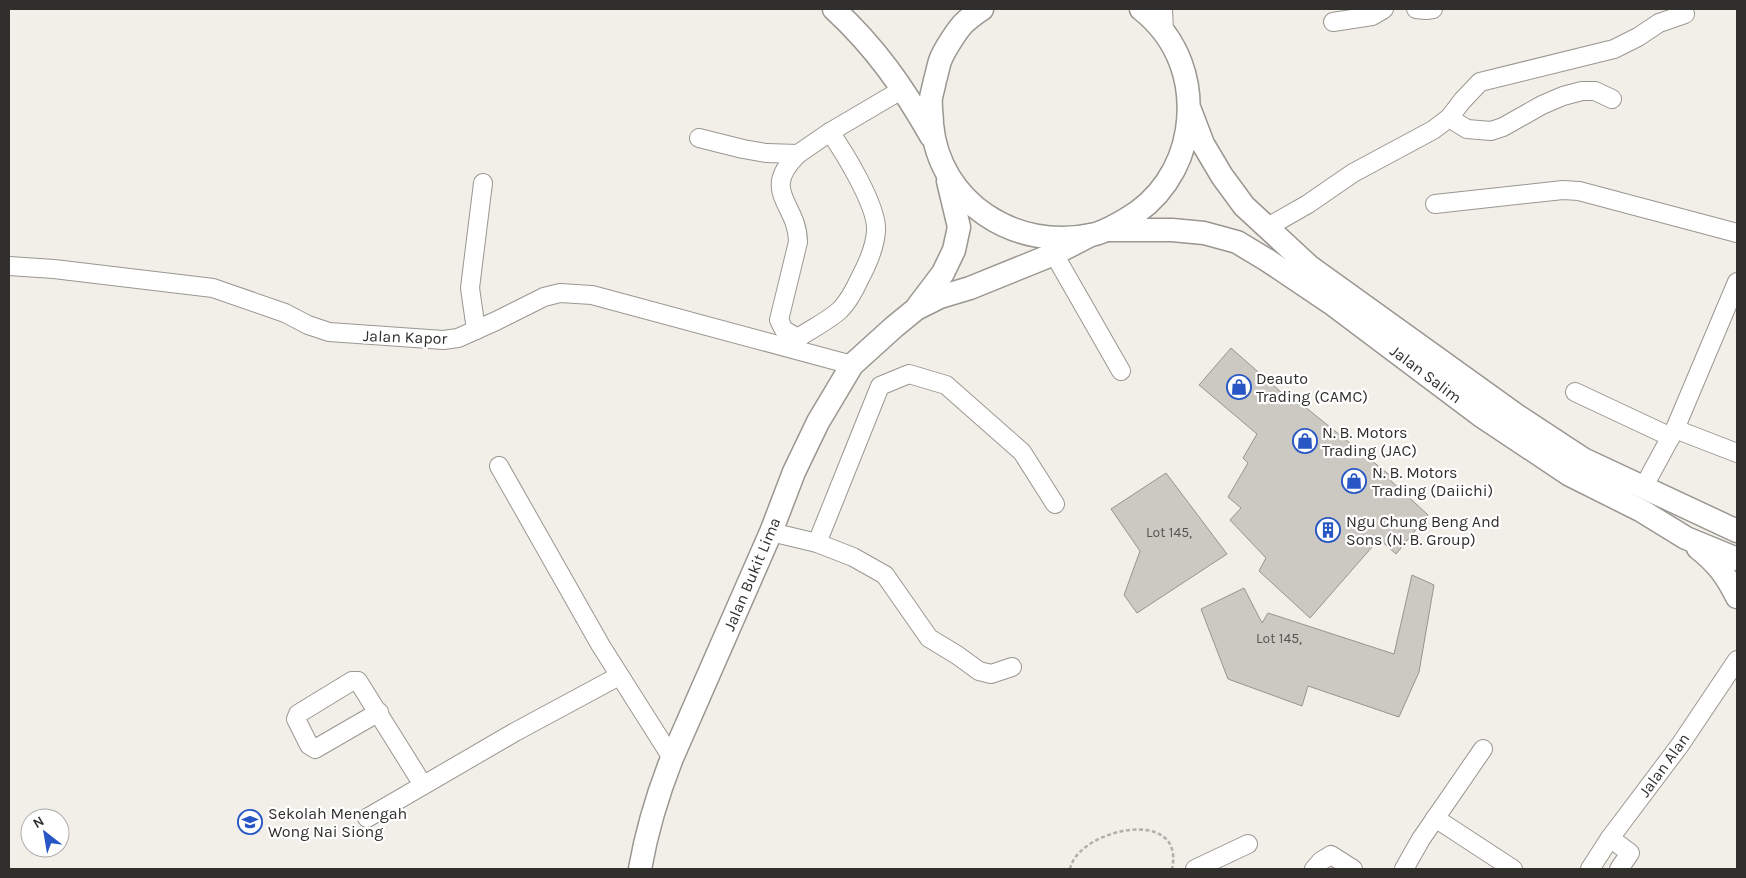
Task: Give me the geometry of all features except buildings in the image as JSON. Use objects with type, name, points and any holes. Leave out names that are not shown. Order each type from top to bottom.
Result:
[{"type":"main road","points":[[834,9],[851,24],[877,54],[903,89],[934,142],[946,173],[959,227],[954,250],[943,274],[916,309]]},
{"type":"main road","points":[[934,142],[930,100],[940,59],[963,24],[982,9]]},
{"type":"main road","points":[[916,309],[940,297],[970,288],[1054,254],[1099,233],[1140,211],[1167,183],[1184,148],[1190,110],[1187,82],[1178,56],[1164,32],[1142,9]]},
{"type":"main road","name":"Jalan Salim","points":[[1190,110],[1203,144],[1222,176],[1244,206],[1310,267],[1516,415],[1583,459],[1737,531]]},
{"type":"main road","name":"Jalan Salim","points":[[946,173],[966,200],[993,221],[1024,234],[1058,239],[1099,233],[1172,230],[1204,233],[1237,242],[1331,303],[1480,415],[1570,475],[1642,511],[1686,538],[1737,558]]},
{"type":"main road","name":"Jalan Bukit Lima","points":[[640,869],[646,834],[657,796],[672,758],[771,532],[798,464],[818,422],[852,365],[916,309]]},
{"type":"main road","points":[[1686,538],[1710,557],[1727,576],[1737,597]]},
{"type":"street","points":[[1163,9],[1164,32]]},
{"type":"street","points":[[1333,22],[1372,16],[1384,9]]},
{"type":"street","points":[[1416,9],[1433,9]]},
{"type":"street","points":[[1266,228],[1308,204],[1353,174],[1433,130],[1449,118],[1480,82],[1614,49],[1638,37],[1659,22],[1685,14]]},
{"type":"street","points":[[830,132],[839,144],[864,191],[874,213],[876,231],[864,272],[840,310],[797,343],[784,330],[779,320],[798,242],[795,221],[782,197],[780,185],[788,164],[798,154],[830,132],[903,89]]},
{"type":"street","points":[[1449,118],[1467,130],[1491,131],[1563,96],[1582,91],[1595,91],[1612,99]]},
{"type":"street","points":[[699,138],[743,150],[798,154]]},
{"type":"street","points":[[476,330],[470,288],[483,183]]},
{"type":"street","points":[[1435,204],[1563,190],[1579,191],[1737,233]]},
{"type":"street","points":[[1054,254],[1121,371]]},
{"type":"street","name":"Jalan Kapor","points":[[9,266],[54,269],[213,288],[285,312],[308,325],[329,332],[443,340],[458,338],[544,297],[560,292],[592,295],[797,343],[852,365]]},
{"type":"street","points":[[1643,488],[1673,433],[1732,308],[1737,282]]},
{"type":"street","points":[[817,543],[880,386],[909,374],[946,385],[958,394],[1022,452],[1055,504]]},
{"type":"street","points":[[1575,392],[1673,433],[1737,453]]},
{"type":"street","points":[[499,466],[619,676],[672,758]]},
{"type":"street","points":[[771,532],[817,543],[853,557],[885,575],[929,638],[979,671],[991,674],[1012,668]]},
{"type":"street","name":"Jalan Alan","points":[[1590,869],[1610,838],[1680,745],[1737,660]]},
{"type":"street","points":[[367,818],[619,676]]},
{"type":"street","points":[[379,712],[315,750],[309,745],[296,719],[298,714],[352,681],[358,681],[379,712],[423,785]]},
{"type":"street","points":[[1404,869],[1421,839],[1483,749]]},
{"type":"street","points":[[1435,818],[1513,869]]},
{"type":"street","points":[[1610,838],[1630,853],[1619,869]]},
{"type":"street","points":[[1195,869],[1248,844]]},
{"type":"street","points":[[1314,869],[1321,861],[1331,855],[1353,869]]},
{"type":"path","points":[[1070,869],[1071,863],[1077,855],[1103,837],[1137,829],[1159,833],[1172,846],[1174,858],[1172,869]]},
{"type":"place","name":"Deauto Trading (CAMC)","points":[[1239,387]]},
{"type":"place","name":"N. B. Motors Trading (JAC)","points":[[1305,441]]},
{"type":"place","name":"N. B. Motors Trading (Daiichi)","points":[[1354,481]]},
{"type":"place","name":"Ngu Chung Beng And Sons (N. B. Group)","points":[[1328,530]]},
{"type":"place","name":"Sekolah Menengah Wong Nai Siong","points":[[250,822]]}]
